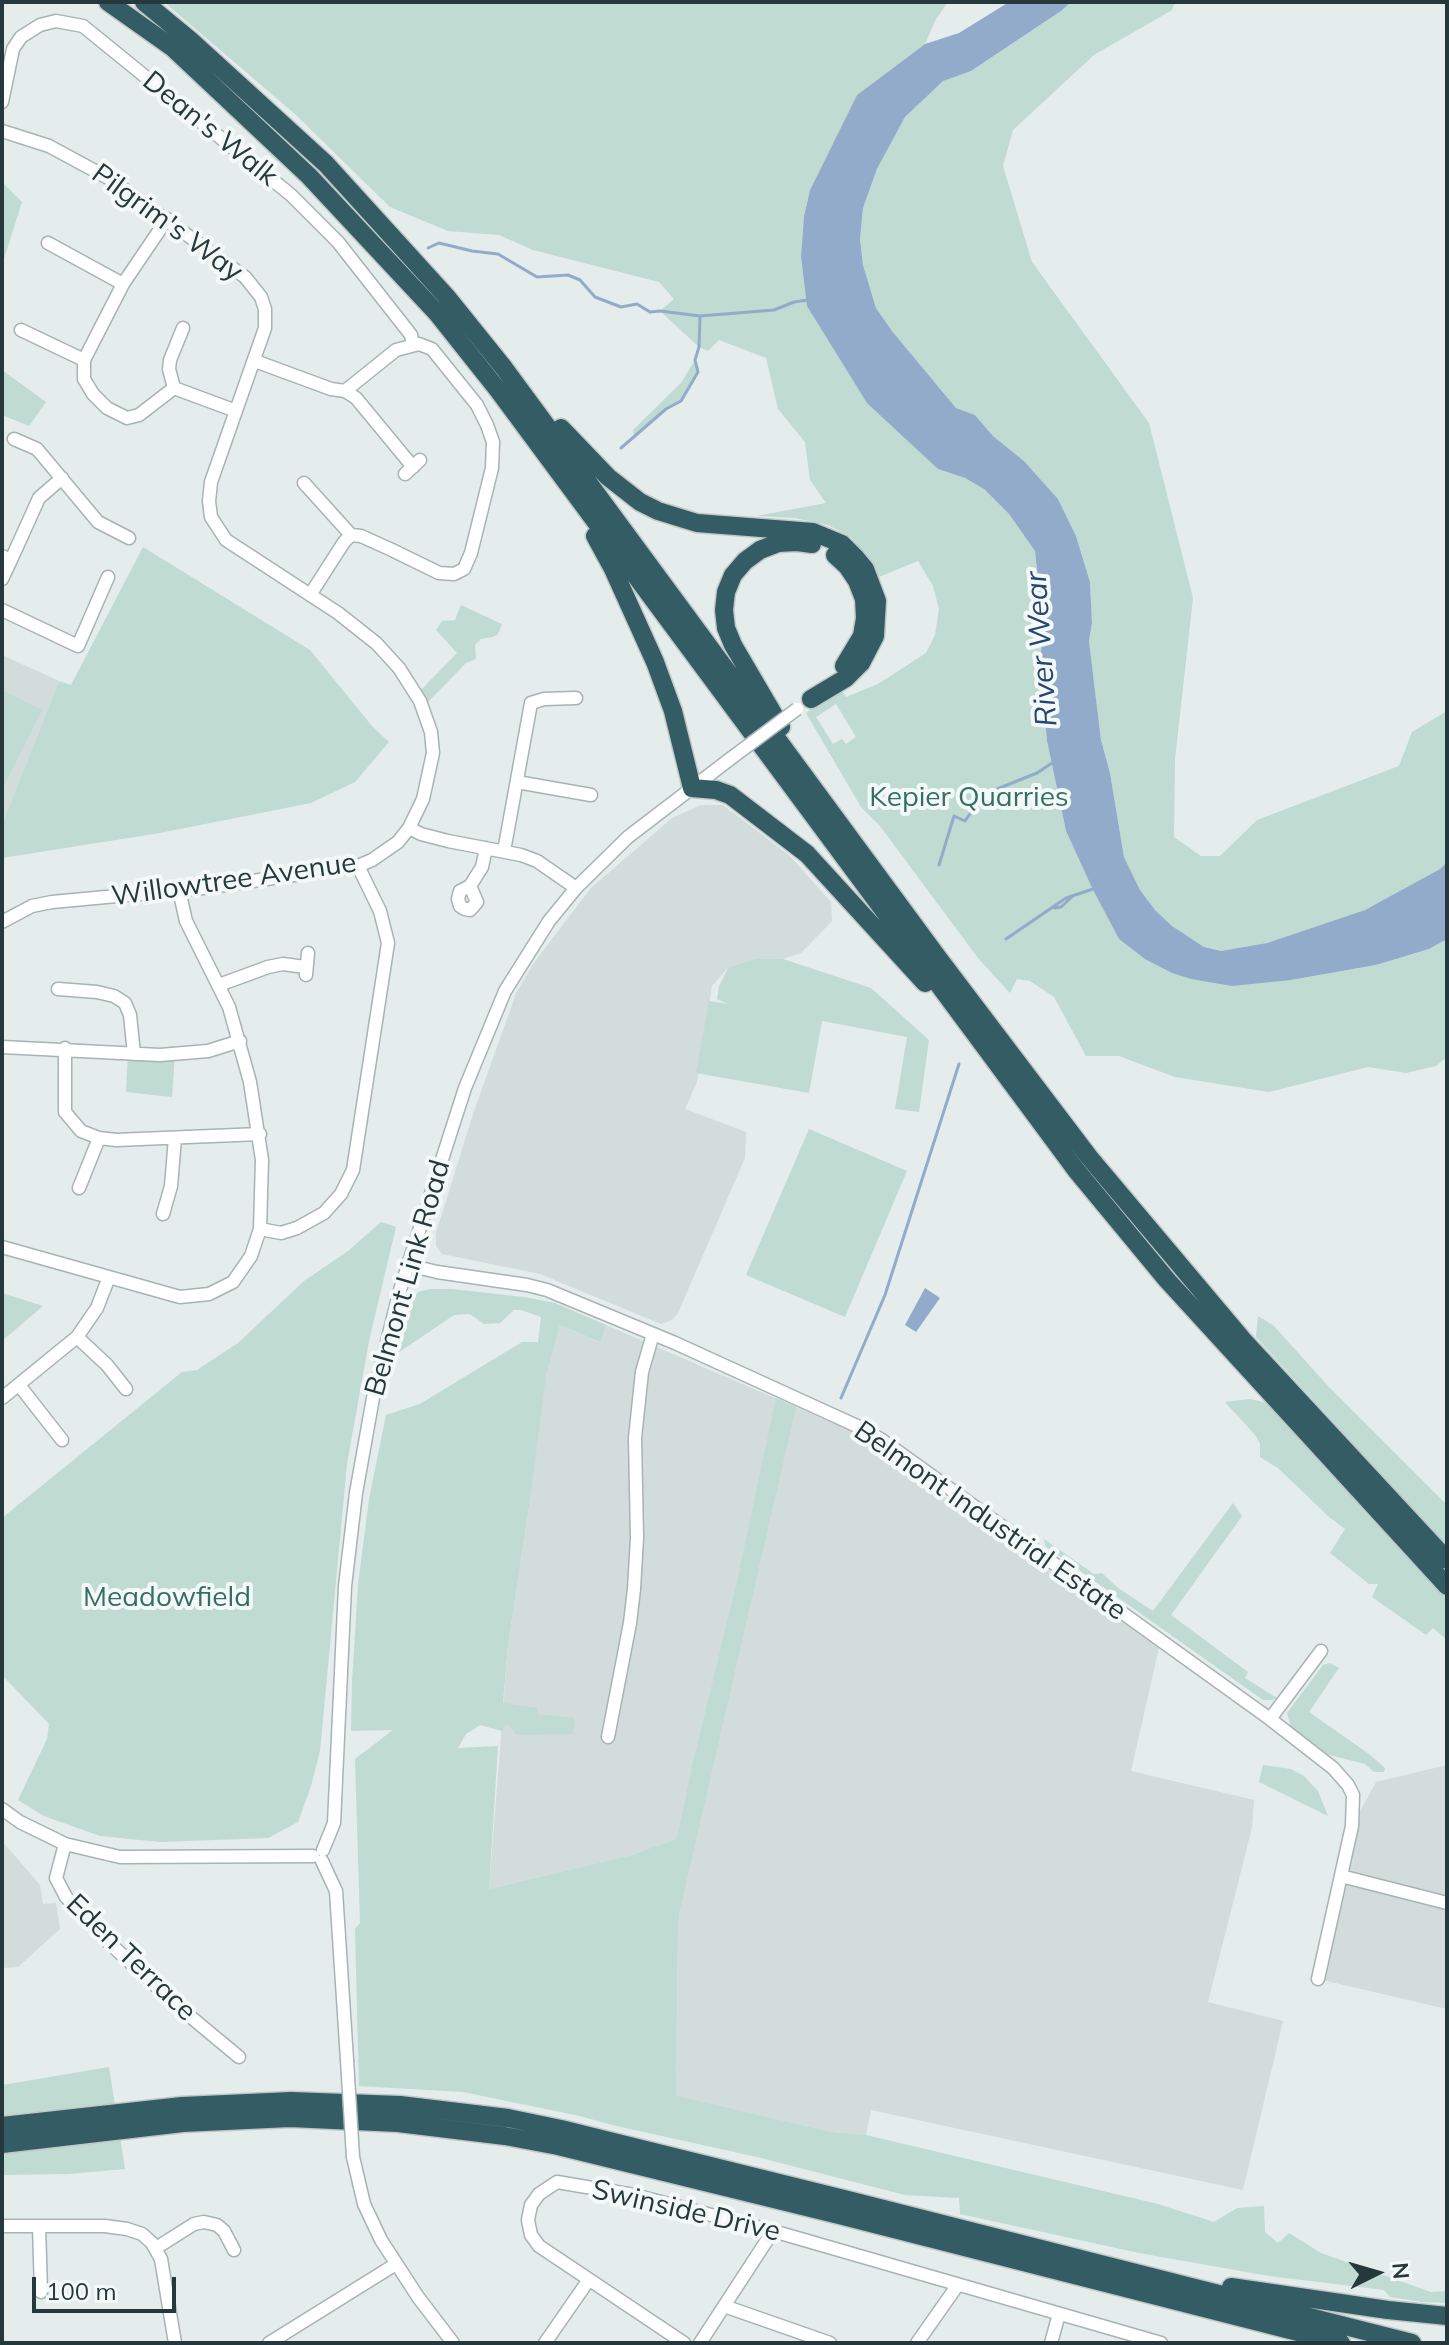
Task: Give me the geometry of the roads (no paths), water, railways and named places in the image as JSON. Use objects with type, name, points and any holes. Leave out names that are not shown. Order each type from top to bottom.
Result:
[{"type":"highway","points":[[108,2],[173,48],[309,176],[436,312],[556,467],[1076,1170],[1167,1280],[1447,1586]]},
{"type":"highway","points":[[144,2],[326,164],[446,296],[504,368],[939,959],[1089,1157],[1243,1340],[1447,1560]]},
{"type":"highway","points":[[504,368],[608,477],[640,502],[697,523],[813,532],[842,544],[855,557],[865,569],[877,601],[875,636],[861,663],[846,678],[804,704]]},
{"type":"highway","points":[[556,467],[636,616],[673,711],[692,788],[730,795],[807,854],[932,991],[1010,1083]]},
{"type":"highway","points":[[805,774],[770,704],[733,645],[726,628],[725,601],[733,575],[760,550],[778,543],[816,545],[833,553],[857,581],[864,608],[862,636],[854,653],[827,687]]},
{"type":"highway","points":[[2,2126],[236,2102],[345,2101],[454,2110],[561,2129],[1135,2282],[1341,2343]]},
{"type":"highway","points":[[2,2144],[236,2119],[344,2120],[452,2128],[558,2146],[1135,2282],[1412,2343]]},
{"type":"highway","points":[[1135,2282],[1447,2316]]},
{"type":"highway","points":[[1135,2282],[1291,2343]]},
{"type":"street","name":"Dean's Walk","points":[[2,102],[13,49],[21,37],[40,25],[56,21],[83,26],[291,195],[338,242],[411,335],[413,345]]},
{"type":"street","name":"Pilgrim's Way","points":[[2,131],[49,146],[82,162],[167,219],[245,277],[261,297],[265,309],[265,328],[211,482],[211,517],[226,540],[310,595]]},
{"type":"street","points":[[167,219],[123,284],[84,360],[84,379],[93,394],[118,416],[127,418],[139,415],[174,388]]},
{"type":"street","points":[[48,243],[123,284]]},
{"type":"street","points":[[174,388],[170,360],[183,328]]},
{"type":"street","points":[[21,330],[84,360]]},
{"type":"street","points":[[304,483],[351,535],[361,536],[439,573],[454,574],[464,569],[471,553],[492,468],[493,442],[477,405],[432,349],[419,344],[396,350],[345,391]]},
{"type":"street","points":[[255,361],[345,391],[356,398],[412,467]]},
{"type":"street","points":[[174,388],[236,411]]},
{"type":"street","points":[[14,439],[37,449],[98,522],[129,538]]},
{"type":"street","points":[[2,579],[6,558],[39,498],[62,478]]},
{"type":"street","points":[[310,595],[351,535]]},
{"type":"street","points":[[2,610],[78,646],[108,577]]},
{"type":"street","name":"Willowtree Avenue","points":[[2,922],[32,906],[52,902],[179,890],[358,866],[384,854],[409,828],[423,799],[430,773],[432,742],[426,713],[399,668],[376,643],[310,595]]},
{"type":"street","points":[[504,851],[531,703],[537,699],[576,698]]},
{"type":"street","name":"Belmont Link Road","points":[[319,1855],[334,1823],[342,1633],[356,1493],[373,1398],[408,1265],[465,1088],[505,991],[532,946],[576,888],[628,837],[804,704]]},
{"type":"street","points":[[517,782],[591,795]]},
{"type":"street","points":[[409,828],[421,834],[537,861],[576,888]]},
{"type":"street","points":[[470,886],[482,867],[486,848]]},
{"type":"street","points":[[260,1229],[281,1233],[324,1213],[341,1194],[353,1170],[388,943],[380,911],[358,866]]},
{"type":"street","points":[[2,1247],[180,1297],[209,1294],[233,1282],[251,1256],[260,1229],[260,1134],[240,1041],[219,985],[186,921],[179,890]]},
{"type":"street","points":[[219,985],[268,967],[306,965]]},
{"type":"street","points":[[58,989],[105,994],[125,1003],[130,1015],[134,1054]]},
{"type":"street","points":[[2,1047],[134,1054],[208,1051],[240,1041]]},
{"type":"street","points":[[65,1048],[65,1112],[81,1131],[99,1138],[260,1134]]},
{"type":"street","points":[[80,1188],[99,1138]]},
{"type":"street","points":[[165,1214],[175,1138]]},
{"type":"street","name":"Belmont Industrial Estate","points":[[408,1265],[527,1285],[653,1334],[816,1405],[882,1440],[1270,1719],[1333,1768],[1353,1795],[1352,1826],[1318,1979]]},
{"type":"street","points":[[2,1398],[77,1337],[97,1308],[109,1277]]},
{"type":"street","points":[[608,1737],[632,1611],[637,1538],[636,1428],[642,1372],[653,1334]]},
{"type":"street","points":[[77,1337],[107,1365],[126,1389]]},
{"type":"street","points":[[19,1385],[62,1440]]},
{"type":"street","points":[[1270,1719],[1321,1651]]},
{"type":"street","points":[[2,1809],[20,1822],[65,1844],[120,1857],[319,1855],[336,1891],[353,2157],[364,2204],[396,2264],[453,2343]]},
{"type":"street","name":"Eden Terrace","points":[[65,1844],[56,1878],[66,1897],[107,1941],[239,2057]]},
{"type":"street","points":[[1341,1876],[1447,1903]]},
{"type":"street","name":"Swinside Drive","points":[[684,2343],[546,2253],[531,2235],[528,2220],[531,2205],[549,2185],[557,2182],[634,2195],[773,2231],[1161,2343]]},
{"type":"street","points":[[156,2248],[194,2224],[204,2222],[217,2225],[224,2231],[234,2250]]},
{"type":"street","points":[[2,2226],[127,2229],[142,2234],[156,2248],[165,2276],[175,2343]]},
{"type":"street","points":[[39,2226],[41,2292]]},
{"type":"street","points":[[700,2343],[773,2231]]},
{"type":"street","points":[[269,2343],[396,2264]]},
{"type":"street","points":[[545,2343],[588,2281]]},
{"type":"street","points":[[917,2343],[957,2286]]},
{"type":"street","points":[[724,2306],[830,2343]]},
{"type":"street","points":[[1051,2343],[1059,2314]]},
{"type":"water","name":"River Wear","points":[[1009,2],[1071,2],[971,71],[943,81],[905,117],[877,169],[863,208],[860,239],[863,265],[876,308],[956,408],[975,415],[993,436],[1024,461],[1058,499],[1076,536],[1090,582],[1092,623],[1089,641],[1101,740],[1110,773],[1124,857],[1140,890],[1155,910],[1172,926],[1204,947],[1221,951],[1267,943],[1365,910],[1440,869],[1447,862],[1447,939],[1429,949],[1376,965],[1291,980],[1232,986],[1172,973],[1145,959],[1119,939],[1066,831],[1047,741],[1040,666],[1043,625],[1035,551],[1009,514],[984,489],[965,478],[938,469],[867,403],[807,306],[801,256],[804,216],[810,190],[857,95],[925,44],[959,33]]},
{"type":"water","points":[[925,1288],[940,1298],[916,1332],[905,1325]]},
{"type":"waterway","points":[[428,248],[439,243],[498,254],[537,277],[568,275],[580,280],[595,297],[621,307],[637,304],[650,312],[700,316],[774,310],[808,300]]},
{"type":"waterway","points":[[621,448],[666,409],[681,401],[698,372],[695,360],[699,347],[700,316]]},
{"type":"waterway","points":[[997,789],[1037,773],[1055,761]]},
{"type":"waterway","points":[[939,865],[954,816],[965,821],[982,797]]},
{"type":"waterway","points":[[1006,939],[1066,898],[1096,888]]},
{"type":"waterway","points":[[1055,908],[1061,907],[1074,895]]},
{"type":"waterway","points":[[841,1398],[885,1295],[959,1064]]},
{"type":"park label","name":"Kepier Quarries","points":[[969,798]]},
{"type":"park label","name":"Meadowfield","points":[[167,1598]]}]
